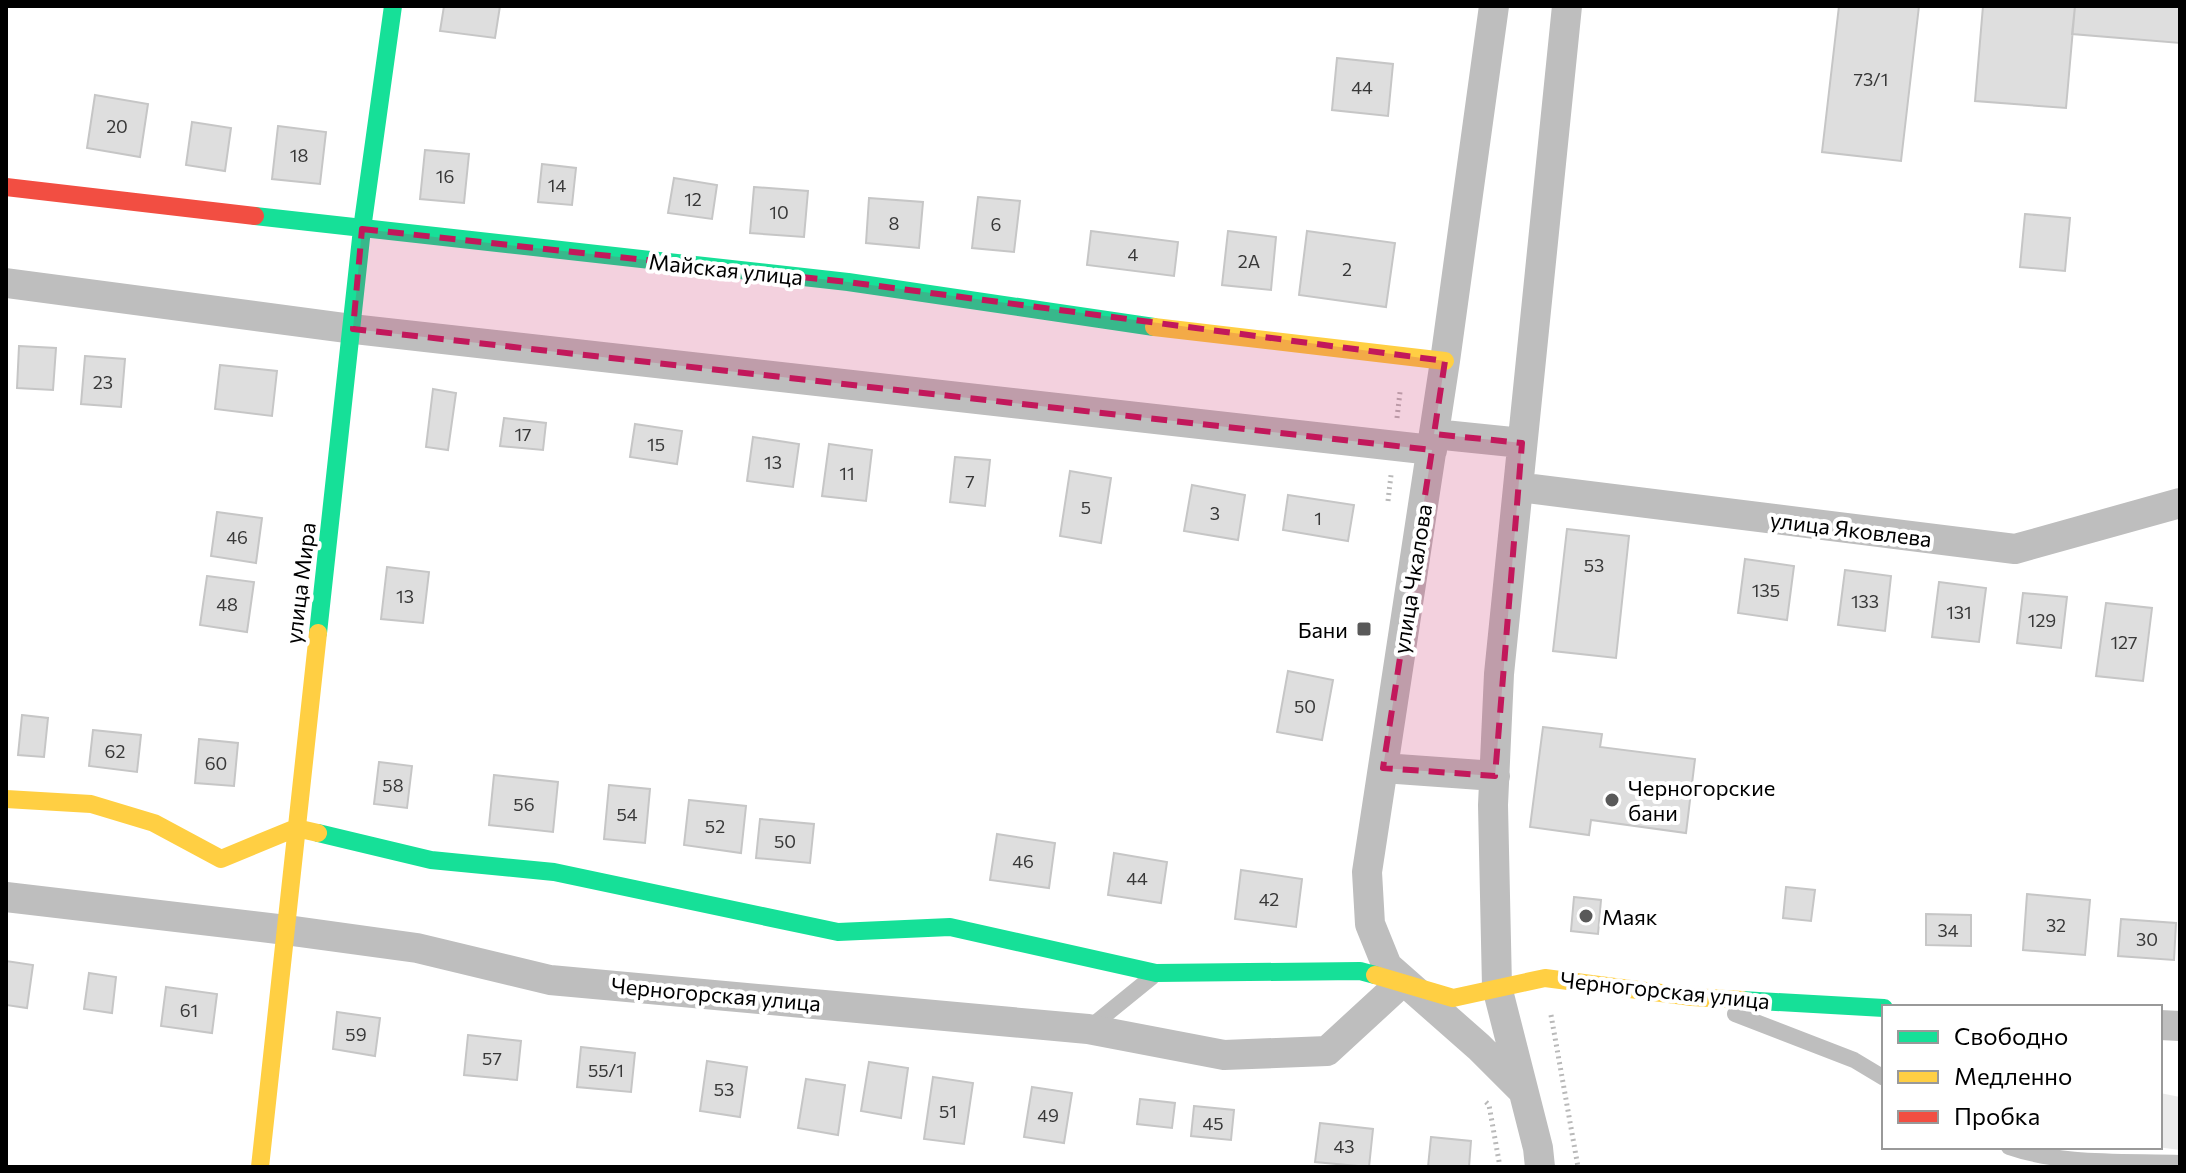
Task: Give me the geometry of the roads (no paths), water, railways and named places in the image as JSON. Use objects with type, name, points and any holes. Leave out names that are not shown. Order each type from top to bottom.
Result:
[{"type":"street","name":"улица Мира","points":[[260,1167],[362,229],[393,6]]},
{"type":"street","name":"улица Чкалова","points":[[1494,6],[1445,361],[1367,872],[1370,924],[1387,966],[1479,1047],[1522,1090]]},
{"type":"street","name":"улица Чкалова","points":[[1540,1167],[1538,1148],[1497,987],[1495,776],[1499,674],[1567,6]]},
{"type":"street","name":"Майская улица","points":[[6,187],[848,282],[1145,326],[1445,361]]},
{"type":"street","points":[[6,283],[353,329],[1433,442],[1522,443]]},
{"type":"street","name":"улица Яковлева","points":[[1518,487],[2015,549],[2180,503]]},
{"type":"street","points":[[1383,768],[1495,776]]},
{"type":"street","points":[[6,799],[91,804],[154,823],[221,859],[296,828]]},
{"type":"street","name":"Черногорская улица","points":[[296,828],[431,860],[554,872],[838,932],[950,927],[1156,973],[1360,971],[1453,998],[1545,978],[1692,997],[1882,1008]]},
{"type":"street","name":"Черногорская улица","points":[[6,897],[417,948],[550,980],[1088,1029],[1224,1055],[1327,1051],[1402,982]]},
{"type":"lane","points":[[1088,1029],[1156,973]]},
{"type":"lane","points":[[1692,997],[1854,1060],[1882,1077]]},
{"type":"lane","points":[[2015,1149],[2095,1160],[2180,1163]]},
{"type":"place","name":"Бани","points":[[1364,629]]},
{"type":"place","name":"Черногорские бани","points":[[1612,800]]},
{"type":"place","name":"Маяк","points":[[1586,916]]}]
